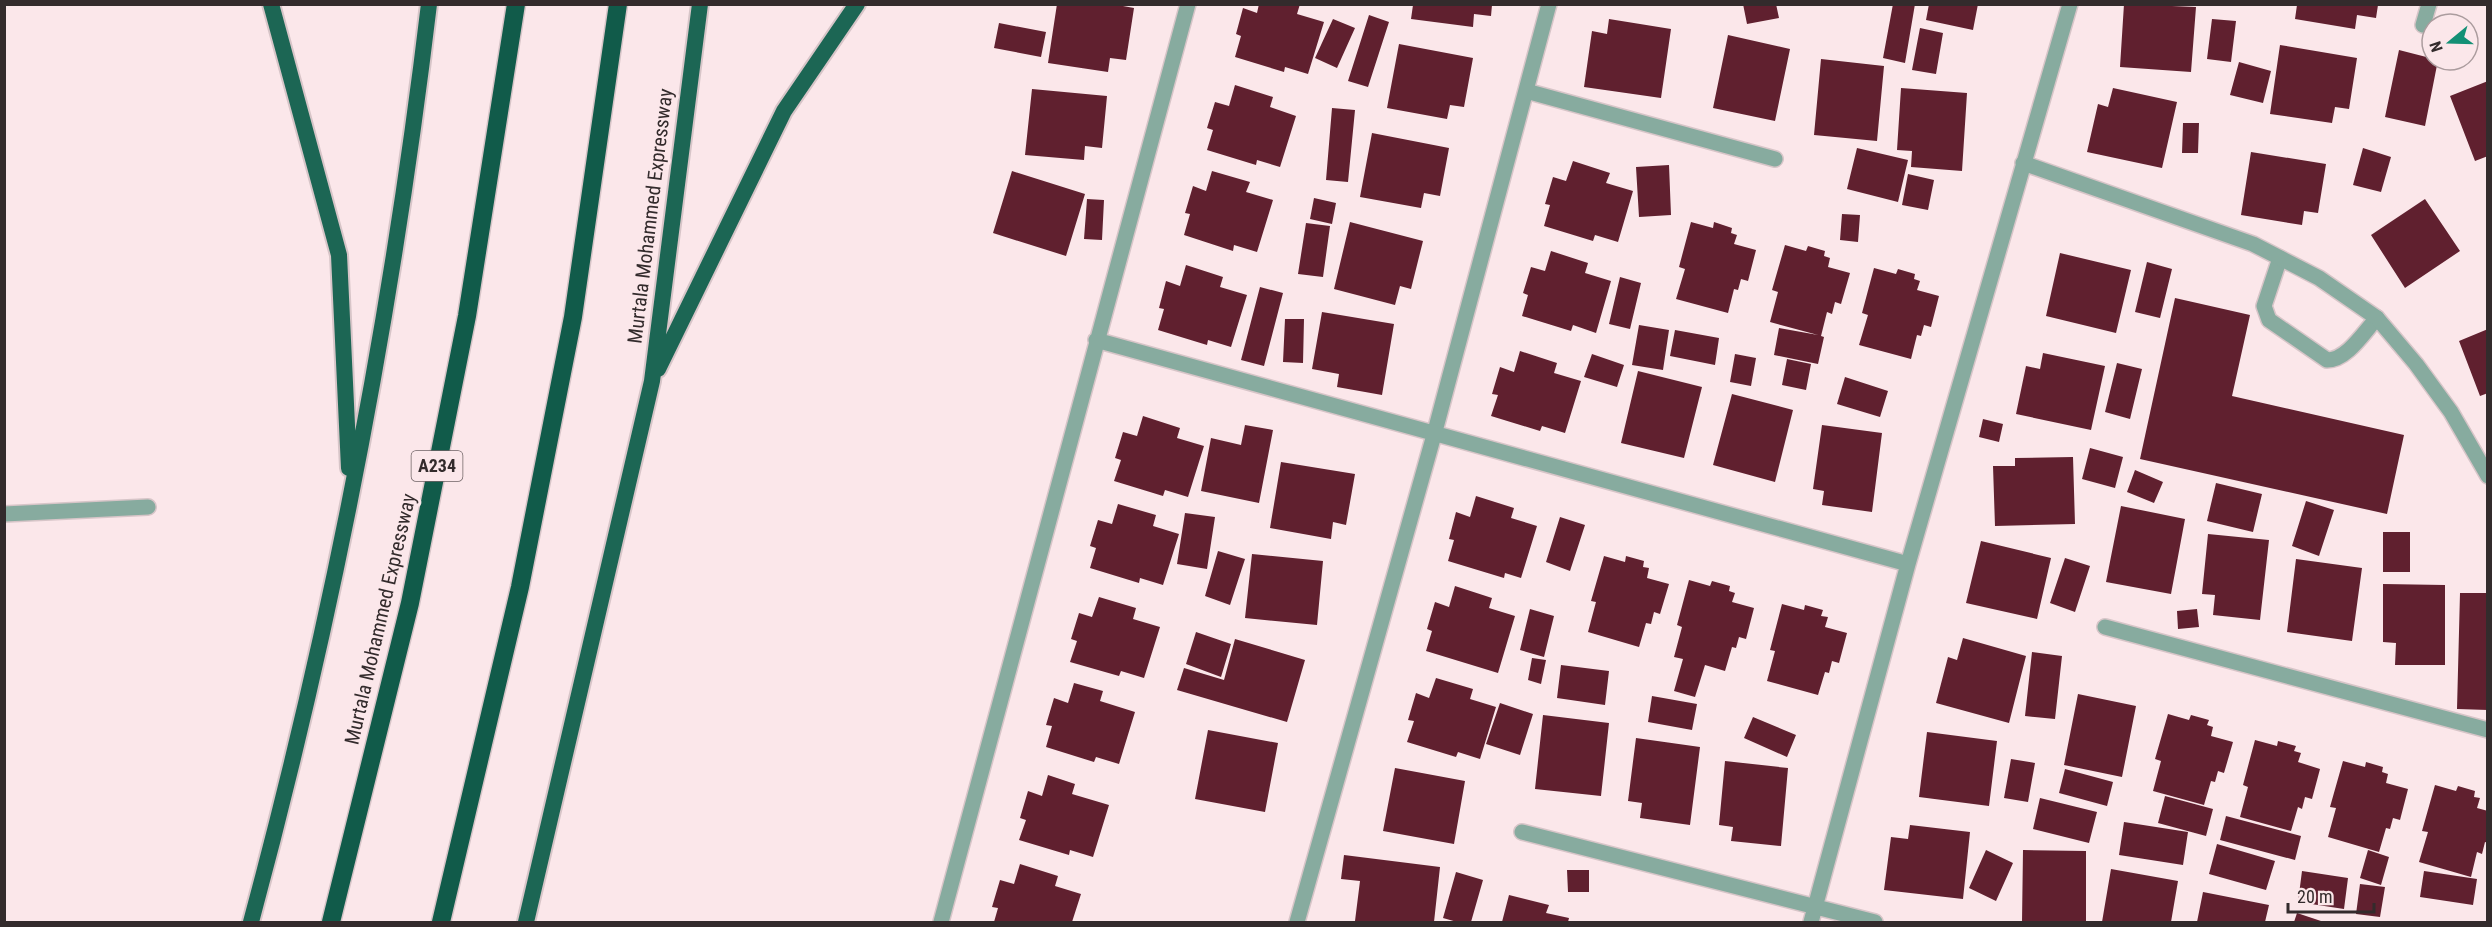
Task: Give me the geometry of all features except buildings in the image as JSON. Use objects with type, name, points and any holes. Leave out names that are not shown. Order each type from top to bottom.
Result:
[{"type":"highway","points":[[271,4],[339,255],[350,494]]},
{"type":"highway","points":[[251,922],[282,808],[382,334],[429,4]]},
{"type":"highway","name":"Murtala Mohammed Expressway","points":[[331,922],[410,603],[467,316],[516,4]]},
{"type":"highway","points":[[441,922],[520,587],[570,328],[618,4]]},
{"type":"highway","name":"Murtala Mohammed Expressway","points":[[526,922],[652,381],[700,4]]},
{"type":"highway","points":[[652,381],[784,111],[857,4]]},
{"type":"street","points":[[941,922],[1188,4]]},
{"type":"street","points":[[1297,922],[1434,435],[1549,4]]},
{"type":"street","points":[[1811,922],[1908,564],[2070,4]]},
{"type":"street","points":[[1526,91],[1775,159]]},
{"type":"street","points":[[2023,163],[2253,244],[2319,278],[2377,318],[2416,364],[2451,412],[2487,476]]},
{"type":"street","points":[[2280,258],[2264,306],[2265,314],[2269,320],[2327,360],[2335,360],[2343,355],[2377,318]]},
{"type":"street","points":[[1096,340],[1908,564]]},
{"type":"street","points":[[4,514],[148,507]]},
{"type":"street","points":[[2105,627],[2487,730]]},
{"type":"street","points":[[1522,832],[1875,922]]}]
